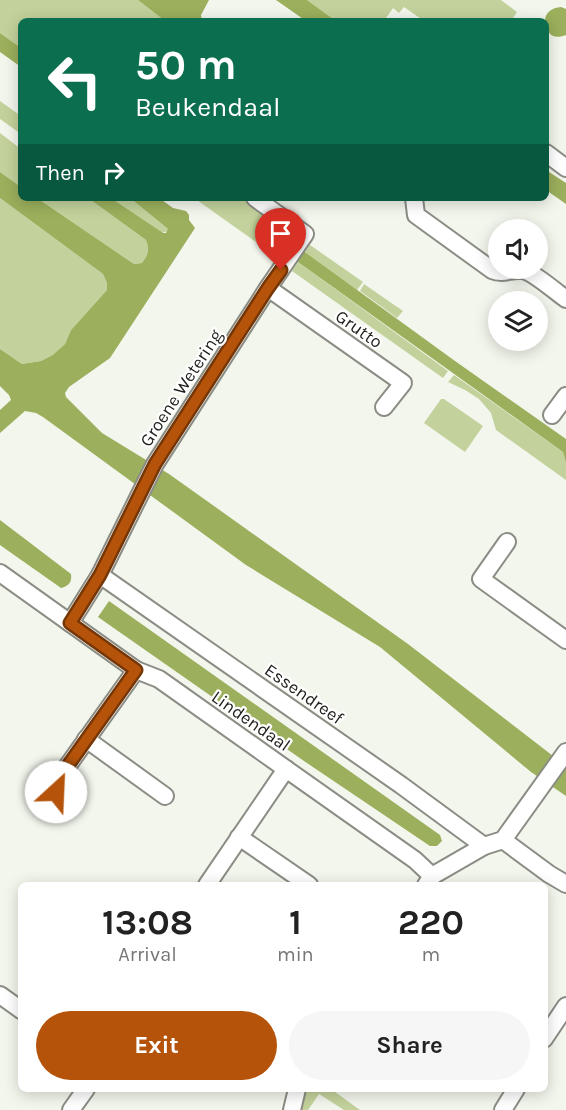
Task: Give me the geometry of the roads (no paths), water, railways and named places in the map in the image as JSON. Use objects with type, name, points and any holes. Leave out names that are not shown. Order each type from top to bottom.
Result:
[{"type":"street","points":[[549,155],[566,168]]},
{"type":"street","name":"Groene Wetering","points":[[70,623],[100,575],[155,464],[305,234],[259,201]]},
{"type":"street","points":[[414,201],[416,215],[492,270],[499,273],[522,270],[530,273],[566,299]]},
{"type":"street","name":"Grutto","points":[[268,288],[403,383],[384,407]]},
{"type":"street","points":[[552,415],[566,396]]},
{"type":"street","points":[[507,542],[482,579],[566,640]]},
{"type":"street","name":"Lindendaal","points":[[0,573],[136,670],[159,680],[286,770],[209,882]]},
{"type":"street","name":"Essendreef","points":[[100,575],[401,785],[484,846]]},
{"type":"street","points":[[56,792],[59,778],[136,670]]},
{"type":"street","points":[[86,739],[165,796]]},
{"type":"street","points":[[286,770],[415,860],[429,880],[484,846],[503,840],[565,754]]},
{"type":"street","points":[[239,837],[305,882]]},
{"type":"street","points":[[503,840],[566,884]]},
{"type":"street","points":[[0,995],[18,1008]]},
{"type":"street","points":[[548,1034],[566,1006]]},
{"type":"street","points":[[71,1110],[84,1092]]},
{"type":"street","points":[[292,1110],[296,1092]]},
{"type":"street","points":[[503,1110],[514,1092]]}]
